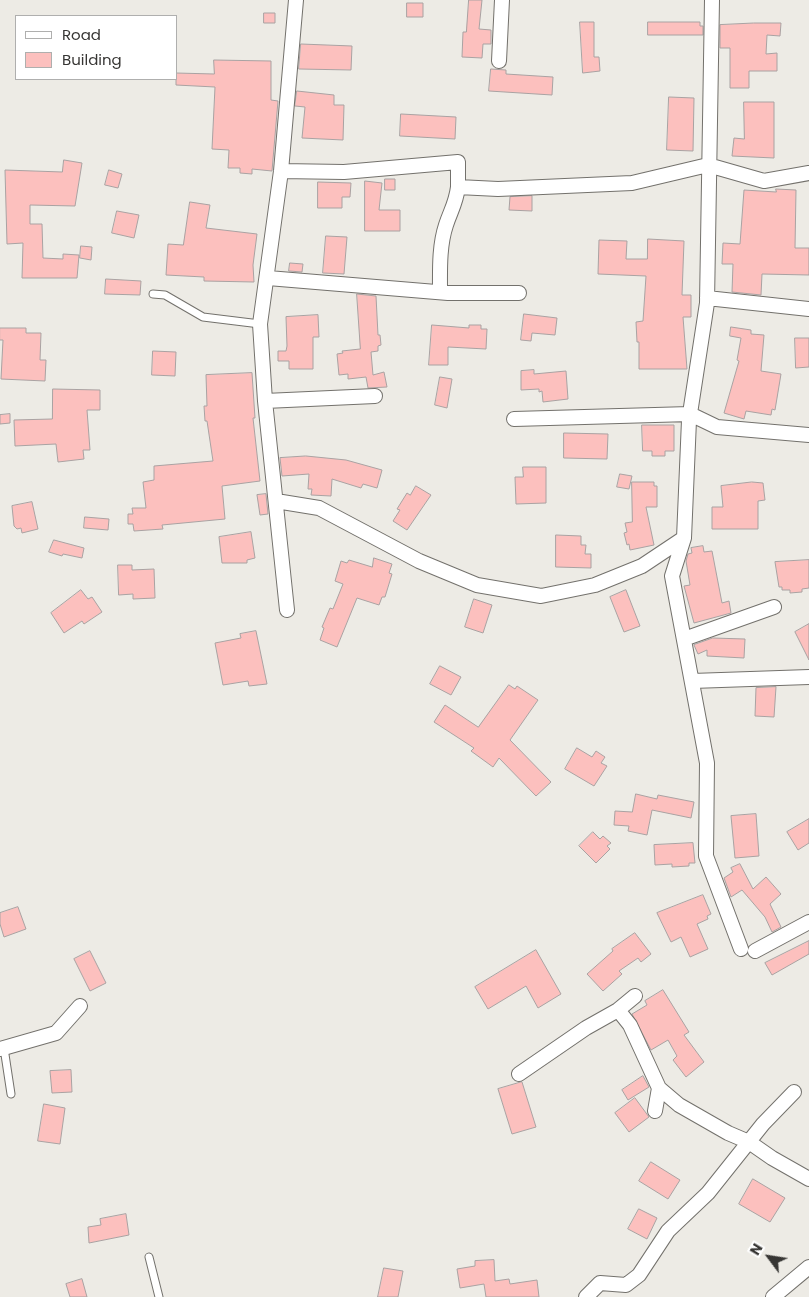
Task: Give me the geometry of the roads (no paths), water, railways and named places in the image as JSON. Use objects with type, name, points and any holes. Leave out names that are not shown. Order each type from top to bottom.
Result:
[{"type":"street","points":[[287,610],[265,401],[260,324],[268,278],[281,172],[296,0]]},
{"type":"street","points":[[499,61],[502,0]]},
{"type":"street","points":[[712,0],[707,298],[690,414],[684,538],[672,576],[708,763],[706,856],[748,950],[809,922]]},
{"type":"street","points":[[281,172],[344,172],[458,162],[458,187],[455,207],[446,225],[441,251],[440,292]]},
{"type":"street","points":[[458,187],[498,189],[632,183],[708,165],[764,180],[809,173]]},
{"type":"street","points":[[268,278],[440,292],[519,293]]},
{"type":"street","points":[[707,298],[809,309]]},
{"type":"street","points":[[265,401],[375,396]]},
{"type":"street","points":[[514,419],[690,414],[716,427],[809,435]]},
{"type":"street","points":[[276,501],[319,508],[419,561],[477,585],[541,596],[595,585],[642,566],[684,538]]},
{"type":"street","points":[[684,639],[774,607]]},
{"type":"street","points":[[692,681],[809,677]]},
{"type":"street","points":[[519,1074],[586,1028],[618,1010],[635,996]]},
{"type":"street","points":[[2,1049],[56,1033],[80,1006]]},
{"type":"street","points":[[618,1010],[630,1025],[659,1088],[679,1105],[728,1133],[750,1142],[772,1158],[809,1179]]},
{"type":"street","points":[[655,1111],[659,1088]]},
{"type":"street","points":[[586,1297],[600,1283],[626,1285],[639,1274],[668,1231],[708,1193],[794,1092]]},
{"type":"street","points":[[773,1297],[809,1267]]},
{"type":"lane","points":[[153,294],[165,295],[203,317],[260,324]]},
{"type":"lane","points":[[2,1049],[11,1094]]},
{"type":"lane","points":[[149,1257],[160,1297]]}]
